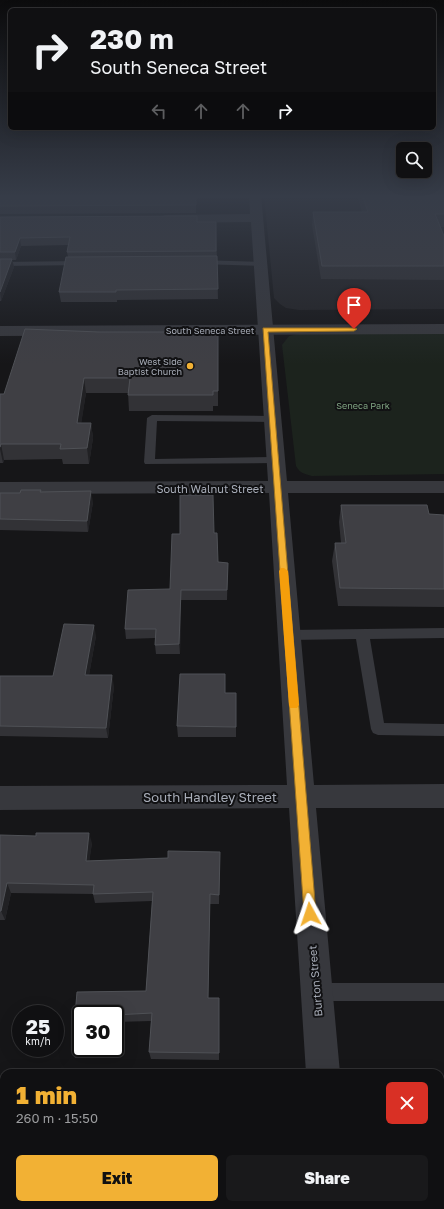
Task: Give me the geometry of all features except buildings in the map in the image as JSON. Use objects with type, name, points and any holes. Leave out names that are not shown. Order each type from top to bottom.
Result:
[{"type":"street","name":"Burton Street","points":[[259,251],[322,1069]]},
{"type":"street","name":"South Seneca Street","points":[[0,331],[264,319],[444,329]]},
{"type":"street","name":"South Walnut Street","points":[[0,488],[444,488]]},
{"type":"street","name":"South Handley Street","points":[[0,798],[444,796]]},
{"type":"lane","points":[[194,262],[260,264]]},
{"type":"lane","points":[[0,264],[87,263]]},
{"type":"lane","points":[[271,419],[152,418],[149,462],[275,460]]},
{"type":"lane","points":[[288,635],[444,633]]},
{"type":"lane","points":[[362,634],[378,729],[444,730]]},
{"type":"lane","points":[[316,992],[444,992]]},
{"type":"shaded area","points":[[269,251],[444,251],[444,309],[299,310],[286,308],[274,298]]},
{"type":"green space","name":"Seneca Park","points":[[298,334],[444,334],[444,474],[312,476],[301,472],[296,466],[282,345],[289,336]]},
{"type":"slow traffic","points":[[284,571],[294,705]]},
{"type":"place","name":"West Side Baptist Church","points":[[190,366]]},
{"type":"route","points":[[310,914],[265,330],[354,329]]}]
